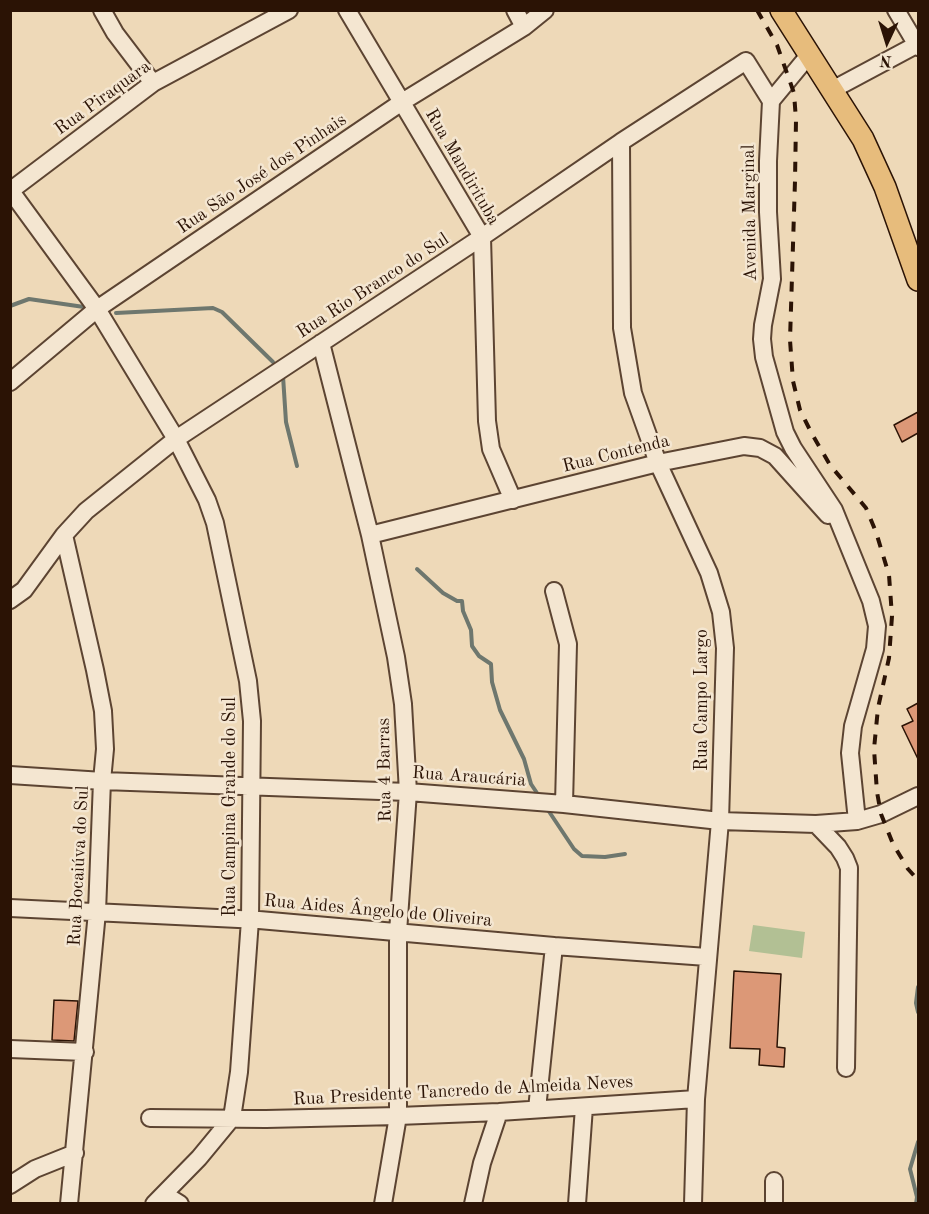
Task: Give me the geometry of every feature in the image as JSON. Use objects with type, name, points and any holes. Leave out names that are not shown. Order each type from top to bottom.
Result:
[{"type":"main road","points":[[781,10],[863,139],[881,177],[918,280]]},
{"type":"street","points":[[102,10],[115,33],[153,83]]},
{"type":"street","name":"Rua Mandirituba","points":[[347,10],[482,237],[487,421],[491,449],[513,500]]},
{"type":"street","points":[[515,10],[524,27]]},
{"type":"street","name":"Rua São José dos Pinhais","points":[[10,382],[97,309],[402,102],[524,27],[545,10]]},
{"type":"street","points":[[832,90],[918,45],[896,10]]},
{"type":"street","name":"Rua Piraquara","points":[[11,191],[153,83],[278,13]]},
{"type":"street","points":[[771,101],[808,55]]},
{"type":"street","name":"Rua Rio Branco do Sul","points":[[10,600],[24,590],[64,534],[86,511],[176,439],[482,237],[621,142],[746,61],[771,101]]},
{"type":"street","name":"Avenida Marginal","points":[[771,101],[768,212],[772,279],[763,325],[764,357],[785,432],[834,510],[871,602],[877,626],[875,649],[853,726],[850,753],[857,821]]},
{"type":"street","name":"Rua Campo Largo","points":[[621,142],[622,328],[633,393],[658,463],[708,573],[721,612],[725,648],[720,821],[696,1099],[693,1203]]},
{"type":"street","name":"Rua Campina Grande do Sul","points":[[11,191],[97,309],[176,439],[207,500],[215,523],[248,681],[252,721],[250,920],[239,1072],[232,1118]]},
{"type":"street","name":"Rua 4 Barras","points":[[321,343],[370,535],[396,657],[403,704],[408,792],[398,932],[398,1116],[383,1203]]},
{"type":"street","name":"Rua Contenda","points":[[370,535],[658,463],[744,446],[760,448],[775,456],[841,530]]},
{"type":"street","name":"Rua Bocaiúva do Sul","points":[[64,534],[103,711],[105,749],[97,912],[69,1203]]},
{"type":"street","points":[[554,591],[568,644],[564,804]]},
{"type":"street","name":"Rua Araucária","points":[[10,775],[102,781],[408,792],[564,804],[720,821],[816,824],[857,821],[881,814],[918,796]]},
{"type":"street","points":[[816,824],[838,848],[849,868],[846,1068]]},
{"type":"street","name":"Rua Aides Ângelo de Oliveira","points":[[10,908],[250,920],[707,957]]},
{"type":"street","points":[[537,1109],[554,946]]},
{"type":"street","points":[[10,1049],[85,1053]]},
{"type":"street","name":"Rua Presidente Tancredo de Almeida Neves","points":[[150,1118],[398,1116],[696,1099]]},
{"type":"street","points":[[577,1203],[584,1107]]},
{"type":"street","points":[[473,1203],[482,1163],[499,1112]]},
{"type":"street","points":[[159,1198],[199,1158],[232,1118]]},
{"type":"street","points":[[10,1185],[35,1169],[75,1153]]},
{"type":"street","points":[[774,1181],[774,1203]]},
{"type":"street","points":[[159,1198],[180,1203]]},
{"type":"green space","points":[[753,925],[805,932],[802,958],[749,951]]},
{"type":"building","points":[[918,412],[918,433],[902,442],[894,425]]},
{"type":"building","points":[[918,703],[918,759],[902,726],[913,721],[907,709]]},
{"type":"building","points":[[734,971],[781,974],[777,1047],[785,1048],[784,1067],[759,1065],[760,1049],[730,1048]]},
{"type":"building","points":[[54,1000],[78,1001],[74,1041],[52,1040]]},
{"type":"waterway","points":[[10,306],[29,299],[84,307]]},
{"type":"waterway","points":[[116,313],[213,308],[222,312],[273,362]]},
{"type":"waterway","points":[[283,376],[286,422],[297,466]]},
{"type":"waterway","points":[[417,569],[443,593],[457,601],[462,601],[463,611],[471,630],[472,646],[479,656],[491,664],[492,682],[500,710],[524,759],[531,784],[539,796]]},
{"type":"waterway","points":[[546,807],[574,849],[582,856],[605,857],[625,854]]},
{"type":"waterway","points":[[918,987],[916,1003],[918,1012]]},
{"type":"waterway","points":[[916,1204],[917,1197],[910,1169],[918,1142]]},
{"type":"railway","points":[[757,10],[777,45],[794,93],[796,120],[790,340],[793,381],[800,410],[812,434],[830,465],[866,508],[889,575],[892,616],[889,658],[878,708],[874,749],[877,792],[881,814],[893,844],[908,869],[918,880]]}]
